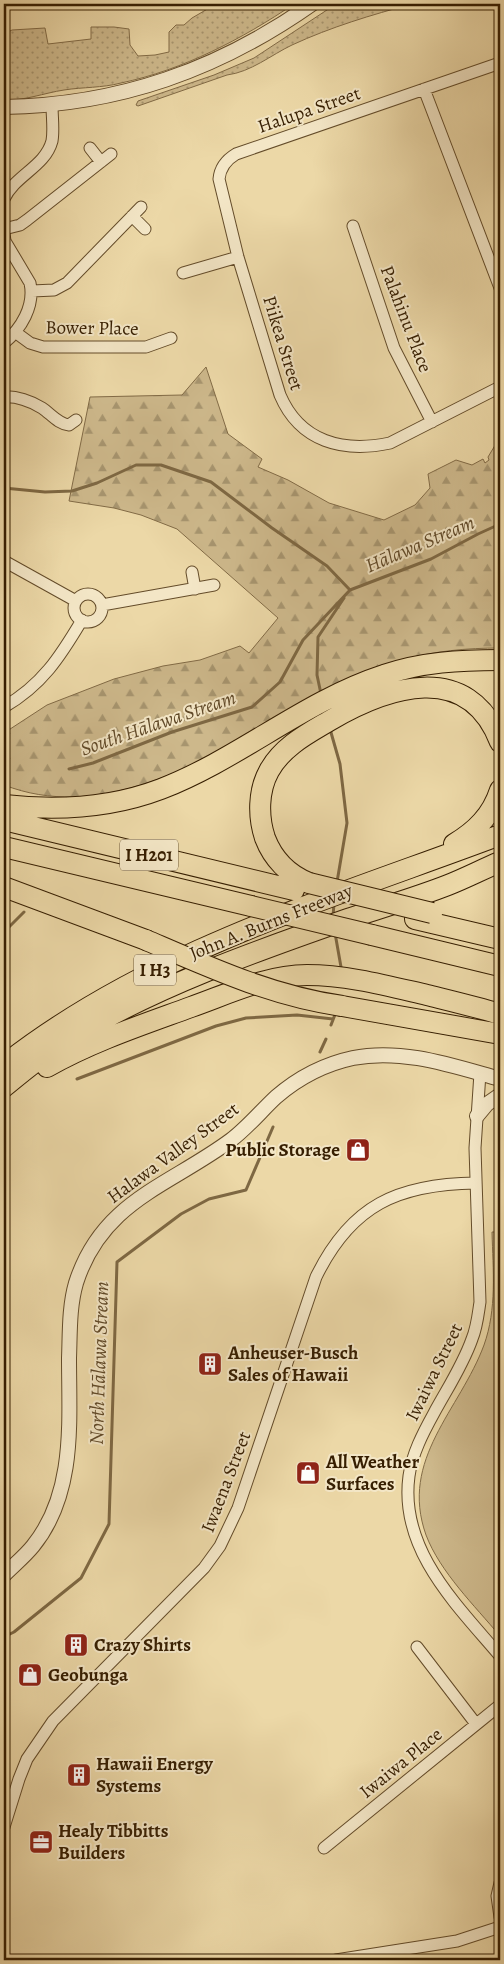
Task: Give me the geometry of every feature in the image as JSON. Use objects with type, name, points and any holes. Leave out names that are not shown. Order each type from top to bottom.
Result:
[{"type":"highway","points":[[4,805],[66,808],[136,797],[161,789],[208,767],[337,694],[384,674],[451,661],[500,660]]},
{"type":"highway","points":[[302,886],[273,853],[262,829],[260,804],[265,780],[274,764],[287,749],[309,733],[359,704],[414,687],[443,688],[455,692],[476,706],[491,723],[500,742]]},
{"type":"highway","points":[[360,887],[476,830],[492,809],[500,790]]},
{"type":"highway","name":"I H201","points":[[4,820],[302,886],[500,937]]},
{"type":"highway","name":"John A. Burns Freeway","points":[[4,1065],[56,1025],[95,1002],[156,970],[214,943],[320,901],[500,835]]},
{"type":"highway","name":"I H201","points":[[4,847],[500,966]]},
{"type":"highway","name":"John A. Burns Freeway","points":[[4,1087],[46,1054],[115,1012],[229,963],[343,920],[448,885],[500,862]]},
{"type":"highway","points":[[448,885],[500,868]]},
{"type":"highway","points":[[4,887],[146,940],[266,989],[294,998],[500,1034]]},
{"type":"highway","points":[[4,1095],[30,1077],[84,1048],[240,989],[286,977],[307,975],[347,979],[401,989],[500,1014]]},
{"type":"street","points":[[4,108],[80,102],[140,88],[189,71],[250,43],[288,21],[312,4]]},
{"type":"street","name":"Halupa Street","points":[[238,257],[219,180],[221,170],[230,157],[500,63]]},
{"type":"street","points":[[424,89],[500,288]]},
{"type":"street","points":[[4,198],[12,185],[35,166],[48,150],[53,133],[52,105]]},
{"type":"street","points":[[90,148],[101,162]]},
{"type":"street","points":[[4,229],[20,225],[111,154]]},
{"type":"street","points":[[32,291],[54,290],[68,283],[141,207]]},
{"type":"street","points":[[132,216],[145,228]]},
{"type":"street","name":"Palahinu Place","points":[[353,226],[394,348],[432,422]]},
{"type":"street","points":[[4,234],[5,241],[30,283],[32,291],[26,315],[15,332],[4,343]]},
{"type":"street","points":[[183,273],[238,257]]},
{"type":"street","name":"Piikea Street","points":[[238,257],[280,395],[290,413],[315,436],[335,444],[361,447],[390,443],[500,387]]},
{"type":"street","name":"Bower Place","points":[[15,332],[30,343],[43,347],[146,347],[171,338]]},
{"type":"street","points":[[4,397],[12,396],[43,408],[63,424],[69,425],[76,420]]},
{"type":"street","points":[[4,561],[76,601]]},
{"type":"street","points":[[192,572],[195,589]]},
{"type":"street","points":[[102,605],[214,585]]},
{"type":"street","points":[[90,594],[98,598],[102,605],[101,614],[94,620],[82,620],[74,610],[76,601],[82,595],[90,594]]},
{"type":"street","points":[[4,706],[25,693],[46,674],[82,620]]},
{"type":"street","name":"Halawa Valley Street","points":[[4,1575],[38,1539],[50,1520],[61,1491],[69,1443],[71,1309],[80,1273],[95,1242],[107,1226],[136,1199],[233,1138],[286,1090],[325,1067],[364,1056],[397,1055],[421,1059],[500,1079]]},
{"type":"street","name":"Iwaiwa Street","points":[[480,1073],[476,1183],[480,1302],[477,1326],[465,1355],[419,1441],[409,1475],[408,1502],[418,1545],[431,1570],[500,1656]]},
{"type":"street","points":[[477,1116],[487,1104],[500,1095]]},
{"type":"street","name":"Iwaena Street","points":[[4,1827],[27,1759],[53,1721],[204,1568],[220,1546],[238,1508],[316,1277],[331,1249],[357,1220],[372,1208],[391,1197],[412,1189],[436,1184],[476,1183]]},
{"type":"street","points":[[417,1647],[476,1724]]},
{"type":"street","name":"Iwaiwa Place","points":[[324,1848],[500,1704]]},
{"type":"street","points":[[500,1884],[498,1896],[500,1917]]},
{"type":"street","points":[[336,1960],[456,1941],[500,1927]]},
{"type":"green space","points":[[216,4],[251,4],[258,6],[260,4],[294,4],[233,41],[189,62],[167,70],[114,85],[64,90],[26,98],[4,100],[4,34],[12,30],[45,28],[48,44],[91,39],[91,27],[129,29],[130,45],[138,56],[155,55],[169,52],[169,32],[176,25],[184,25]]},
{"type":"green space","points":[[336,4],[412,4],[336,27],[292,45],[261,63],[244,70],[138,106],[136,105],[138,101],[214,75],[254,58]]},
{"type":"green space","points":[[206,367],[228,434],[262,459],[258,467],[288,480],[329,503],[384,520],[415,505],[430,488],[428,474],[456,460],[472,465],[483,459],[485,463],[489,460],[488,457],[500,437],[500,648],[426,654],[402,660],[207,758],[141,785],[107,793],[73,797],[39,795],[4,785],[4,733],[47,705],[114,679],[163,666],[200,660],[240,646],[249,653],[278,618],[177,529],[141,515],[114,508],[69,501],[90,397],[182,395]]},
{"type":"green space","points":[[492,1232],[500,1232],[500,1636],[459,1588],[440,1562],[426,1535],[420,1508],[420,1482],[426,1459],[436,1436],[474,1369],[488,1331],[493,1303]]},
{"type":"waterway","points":[[4,488],[45,492],[72,491],[97,483],[136,465],[161,465],[211,482],[327,566],[350,590]]},
{"type":"waterway","name":"South Hālawa Stream","points":[[69,769],[93,763],[172,732],[252,707],[280,682],[303,640],[350,590],[431,559],[500,524]]},
{"type":"waterway","name":"North Hālawa Stream","points":[[321,694],[317,675],[318,637],[344,598]]},
{"type":"waterway","name":"North Hālawa Stream","points":[[330,729],[340,764],[347,823],[337,882]]},
{"type":"waterway","name":"North Hālawa Stream","points":[[333,917],[334,903]]},
{"type":"waterway","name":"South Hālawa Stream","points":[[4,932],[24,912]]},
{"type":"waterway","name":"North Hālawa Stream","points":[[335,933],[341,967]]},
{"type":"waterway","name":"North Hālawa Stream","points":[[331,1025],[336,1012]]},
{"type":"waterway","points":[[77,1079],[216,1026],[246,1018],[297,1015],[333,1019]]},
{"type":"waterway","name":"North Hālawa Stream","points":[[320,1052],[326,1039]]},
{"type":"waterway","name":"North Hālawa Stream","points":[[4,1637],[14,1632],[81,1578],[109,1524],[117,1262],[181,1214],[209,1199],[246,1190],[273,1127]]},
{"type":"place","name":"Public Storage","points":[[358,1150]]},
{"type":"place","name":"Anheuser-Busch Sales of Hawaii","points":[[210,1364]]},
{"type":"place","name":"All Weather Surfaces","points":[[308,1473]]},
{"type":"place","name":"Crazy Shirts","points":[[76,1645]]},
{"type":"place","name":"Geobunga","points":[[30,1675]]},
{"type":"place","name":"Hawaii Energy Systems","points":[[79,1775]]},
{"type":"place","name":"Healy Tibbitts Builders","points":[[41,1842]]},
{"type":"water label","name":"Hālawa Stream","points":[[420,544]]}]
